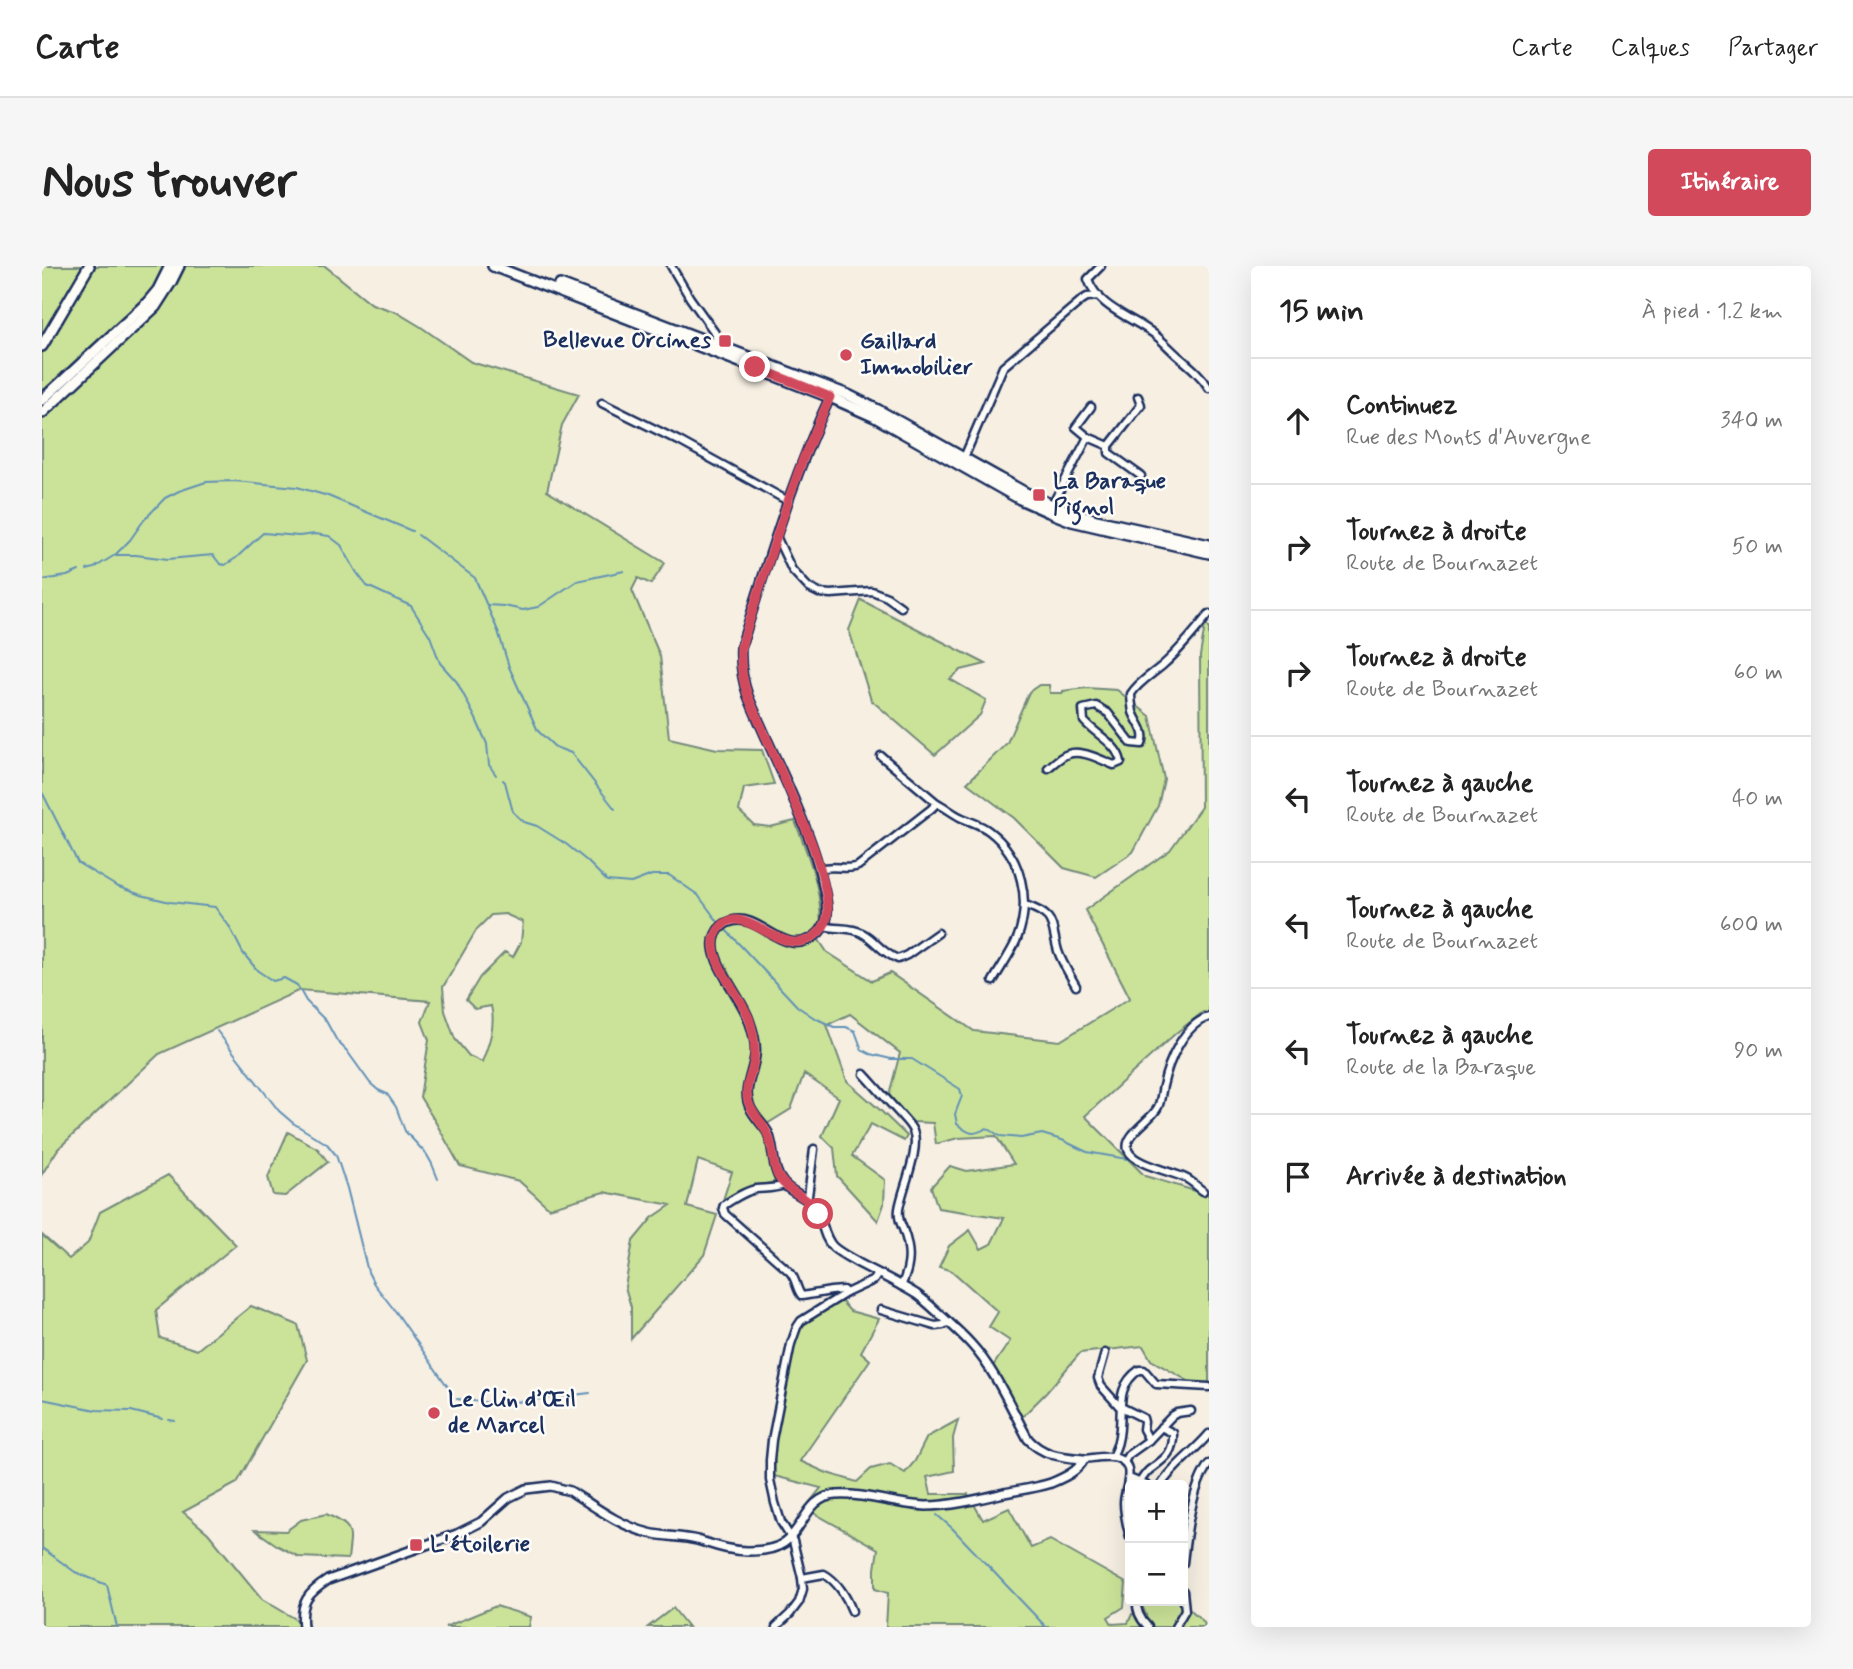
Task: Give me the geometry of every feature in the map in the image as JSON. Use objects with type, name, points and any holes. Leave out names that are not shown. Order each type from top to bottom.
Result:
[{"type":"main road","points":[[42,336],[84,266]]},
{"type":"main road","points":[[42,346],[89,266]]},
{"type":"main road","points":[[42,400],[138,314],[158,290],[170,266]]},
{"type":"main road","points":[[42,414],[155,307],[179,266]]},
{"type":"main road","points":[[493,266],[718,349]]},
{"type":"main road","points":[[509,266],[832,393],[962,462],[1020,499],[1096,520],[1209,544]]},
{"type":"main road","points":[[1051,509],[1072,521],[1209,553]]},
{"type":"street","points":[[671,266],[715,333],[718,349]]},
{"type":"street","points":[[1101,266],[1088,279],[1099,296],[1119,313],[1153,333],[1191,367],[1209,388]]},
{"type":"street","points":[[962,462],[1003,367],[1082,300],[1099,296]]},
{"type":"street","points":[[832,393],[803,459],[741,647],[742,678],[801,816],[820,869],[828,910],[824,926],[817,935],[799,942],[778,938],[746,920],[727,923],[716,933],[714,953],[720,968],[743,1004],[756,1044],[747,1091],[749,1107],[767,1132],[776,1170],[784,1185],[815,1207],[833,1246],[923,1299],[972,1344],[1034,1446],[1051,1455],[1112,1457],[1124,1462],[1129,1478],[1135,1480]]},
{"type":"street","points":[[1138,397],[1140,405],[1109,446],[1109,453],[1141,476]]},
{"type":"street","points":[[602,403],[788,501]]},
{"type":"street","points":[[1091,407],[1076,427],[1088,437],[1109,446]]},
{"type":"street","points":[[1051,509],[1088,437]]},
{"type":"street","points":[[776,536],[792,570],[819,593],[872,592],[887,597],[901,607]]},
{"type":"street","points":[[1048,768],[1071,752],[1085,754],[1114,765],[1121,762],[1121,757],[1108,742],[1091,730],[1084,721],[1083,709],[1089,707],[1096,706],[1108,713],[1131,743],[1142,744],[1143,731],[1134,714],[1131,694],[1136,686],[1186,642],[1209,614]]},
{"type":"street","points":[[881,757],[937,803],[979,825],[1001,841],[1018,870],[1025,905],[1017,938],[993,981]]},
{"type":"street","points":[[820,869],[828,866],[852,869],[858,866],[937,803]]},
{"type":"street","points":[[1025,905],[1045,914],[1052,923],[1061,959],[1076,986]]},
{"type":"street","points":[[824,926],[831,929],[855,929],[865,934],[887,955],[898,959],[938,933]]},
{"type":"street","points":[[1203,1191],[1187,1178],[1163,1171],[1136,1158],[1129,1153],[1127,1147],[1129,1139],[1156,1111],[1161,1102],[1163,1084],[1185,1034],[1195,1024],[1209,1017]]},
{"type":"street","points":[[864,1074],[909,1125],[915,1137],[912,1164],[898,1213],[910,1257],[901,1286]]},
{"type":"street","points":[[806,1199],[814,1149]]},
{"type":"street","points":[[784,1185],[747,1192],[730,1201],[723,1208],[725,1214],[783,1265],[795,1278],[802,1296],[843,1290],[846,1293]]},
{"type":"street","points":[[776,1627],[799,1602],[803,1589],[803,1578],[793,1541],[781,1522],[770,1479],[772,1440],[791,1344],[801,1321],[846,1293],[874,1280],[878,1273]]},
{"type":"street","points":[[881,1310],[935,1326],[948,1322]]},
{"type":"street","points":[[1105,1353],[1098,1378],[1101,1386],[1119,1406],[1143,1418],[1143,1429],[1149,1440]]},
{"type":"street","points":[[1112,1457],[1118,1441],[1121,1412],[1119,1406],[1127,1382],[1139,1370],[1144,1370],[1156,1384],[1209,1387]]},
{"type":"street","points":[[1124,1462],[1172,1416],[1191,1411]]},
{"type":"street","points":[[1145,1480],[1153,1467],[1162,1462],[1172,1445],[1173,1433],[1161,1427]]},
{"type":"street","points":[[1165,1480],[1209,1434]]},
{"type":"street","points":[[303,1627],[302,1616],[308,1596],[328,1580],[457,1534],[481,1522],[515,1493],[538,1486],[570,1491],[627,1526],[651,1534],[682,1537],[749,1552],[773,1548],[783,1543],[815,1502],[825,1497],[853,1496],[908,1505],[951,1504],[1051,1483],[1072,1473],[1084,1458]]},
{"type":"street","points":[[1187,1543],[1197,1484],[1209,1464]]},
{"type":"street","points":[[803,1578],[824,1574],[831,1578],[849,1600],[852,1611]]},
{"type":"street","points":[[1136,1606],[1141,1620],[1148,1627]]},
{"type":"street","points":[[1175,1627],[1185,1606]]},
{"type":"green space","points":[[42,266],[325,266],[372,304],[396,312],[471,362],[579,394],[562,425],[547,491],[665,563],[651,584],[638,578],[632,590],[660,656],[669,738],[717,749],[762,750],[774,784],[744,788],[739,811],[754,825],[770,827],[795,821],[815,879],[820,909],[819,940],[827,952],[872,981],[890,973],[974,1031],[1060,1041],[1130,998],[1085,910],[1170,850],[1201,807],[1200,656],[1205,625],[1209,627],[1209,1013],[1203,1012],[1176,1033],[1085,1116],[1145,1176],[1209,1195],[1209,1389],[1199,1387],[1151,1360],[1143,1346],[1080,1353],[1022,1417],[993,1366],[1010,1341],[989,1327],[998,1312],[952,1271],[939,1267],[949,1246],[970,1230],[981,1249],[991,1244],[1004,1218],[938,1208],[931,1187],[950,1166],[967,1171],[1014,1164],[996,1136],[958,1138],[936,1144],[933,1123],[913,1122],[900,1111],[889,1095],[900,1053],[850,1014],[827,1025],[847,1081],[907,1136],[904,1141],[871,1124],[852,1156],[885,1180],[884,1204],[878,1221],[837,1176],[834,1148],[822,1136],[839,1098],[804,1074],[791,1109],[767,1124],[771,1169],[775,1182],[748,1187],[723,1200],[732,1172],[698,1160],[687,1207],[717,1215],[704,1255],[631,1339],[631,1307],[625,1287],[633,1241],[652,1218],[671,1205],[604,1192],[549,1208],[519,1181],[460,1166],[420,1097],[429,1040],[422,1022],[430,1001],[300,990],[159,1054],[58,1149],[42,1174]],"holes":[[[505,914],[523,922],[521,942],[513,957],[505,952],[480,977],[466,1000],[475,1009],[491,1006],[492,1027],[482,1062],[469,1056],[455,1039],[445,1011],[443,987],[477,929],[491,915]]]},
{"type":"green space","points":[[861,600],[986,664],[961,670],[950,679],[986,700],[980,715],[935,755],[871,700],[849,630]]},
{"type":"green space","points":[[1039,685],[1049,685],[1050,693],[1086,688],[1117,690],[1150,716],[1164,779],[1158,806],[1133,852],[1096,877],[1064,868],[1014,818],[967,783],[1007,743],[1029,692]]},
{"type":"green space","points":[[288,1132],[318,1149],[328,1162],[285,1196],[273,1195],[268,1177]]},
{"type":"green space","points":[[168,1175],[236,1245],[156,1310],[160,1338],[197,1350],[251,1306],[298,1325],[307,1360],[237,1483],[183,1512],[208,1533],[262,1599],[309,1627],[42,1627],[42,1235],[69,1259],[88,1243],[100,1212]]},
{"type":"green space","points":[[842,1302],[850,1311],[879,1319],[861,1352],[870,1360],[800,1461],[857,1482],[871,1469],[890,1464],[905,1473],[915,1461],[927,1437],[958,1420],[953,1438],[954,1471],[927,1477],[931,1494],[968,1494],[983,1520],[1009,1508],[1031,1548],[1050,1540],[1125,1582],[1124,1607],[1108,1617],[1112,1624],[1128,1623],[1132,1614],[1146,1615],[1142,1606],[1186,1606],[1204,1622],[1205,1627],[886,1627],[888,1593],[875,1589],[878,1549],[805,1508],[821,1488],[774,1476],[775,1438],[793,1343],[802,1323],[835,1303]]},
{"type":"green space","points":[[326,1514],[342,1522],[349,1531],[348,1559],[299,1557],[255,1530],[286,1531],[301,1520]]},
{"type":"green space","points":[[496,1606],[531,1617],[529,1627],[445,1627]]},
{"type":"green space","points":[[673,1608],[688,1627],[648,1627]]},
{"type":"waterway","points":[[115,555],[165,498],[206,482],[234,481],[297,487],[328,496],[412,531]]},
{"type":"waterway","points":[[87,570],[115,555],[168,559],[213,555],[220,564],[225,565],[263,533],[329,536],[341,545],[367,586],[411,606],[430,636],[440,663],[457,682],[476,719],[487,744],[489,765],[496,775]]},
{"type":"waterway","points":[[418,535],[475,578],[498,631],[509,667],[538,731],[555,747],[571,753],[615,809]]},
{"type":"waterway","points":[[42,580],[79,571]]},
{"type":"waterway","points":[[487,605],[523,610],[538,607],[577,581],[624,571]]},
{"type":"waterway","points":[[503,780],[513,812],[524,822],[537,826],[566,844],[607,881],[631,883],[652,875],[669,875],[698,895],[718,922]]},
{"type":"waterway","points":[[42,792],[78,863],[116,886],[141,895],[170,902],[215,907],[243,953],[258,971],[273,981],[284,978],[297,985],[306,1001],[326,1021],[337,1041],[370,1083],[387,1094],[396,1107],[405,1131],[427,1155],[438,1179]]},
{"type":"waterway","points":[[726,930],[798,1007],[834,1027],[846,1027],[855,1031],[862,1050],[891,1059],[912,1059],[960,1089],[962,1096],[955,1114],[957,1124],[965,1130],[975,1133],[987,1128],[1000,1136],[1021,1138],[1042,1134],[1087,1152],[1127,1159]]},
{"type":"waterway","points":[[217,1031],[279,1111],[327,1144],[336,1155],[368,1272],[452,1393]]},
{"type":"waterway","points":[[457,1399],[499,1404],[590,1393]]},
{"type":"waterway","points":[[42,1399],[96,1410],[131,1411],[163,1419]]},
{"type":"waterway","points":[[169,1420],[175,1421]]},
{"type":"waterway","points":[[937,1515],[1046,1627]]},
{"type":"waterway","points":[[42,1548],[75,1572],[107,1585],[117,1627]]},
{"type":"place","name":"Bellevue Orcines","points":[[725,341]]},
{"type":"place","name":"Gaillard Immobilier","points":[[846,355]]},
{"type":"place","name":"La Baraque Pignol","points":[[1039,495]]},
{"type":"place","name":"Le Clin d’Œil de Marcel","points":[[434,1413]]},
{"type":"place","name":"L'étoilerie","points":[[416,1545]]},
{"type":"route","points":[[755,367],[830,397],[788,501],[741,647],[740,661],[748,696],[810,840],[820,869],[828,910],[824,926],[817,935],[808,940],[786,941],[746,920],[737,920],[721,927],[713,942],[720,968],[743,1004],[756,1044],[747,1091],[749,1107],[767,1132],[780,1180],[788,1189],[811,1202],[818,1214]]}]
